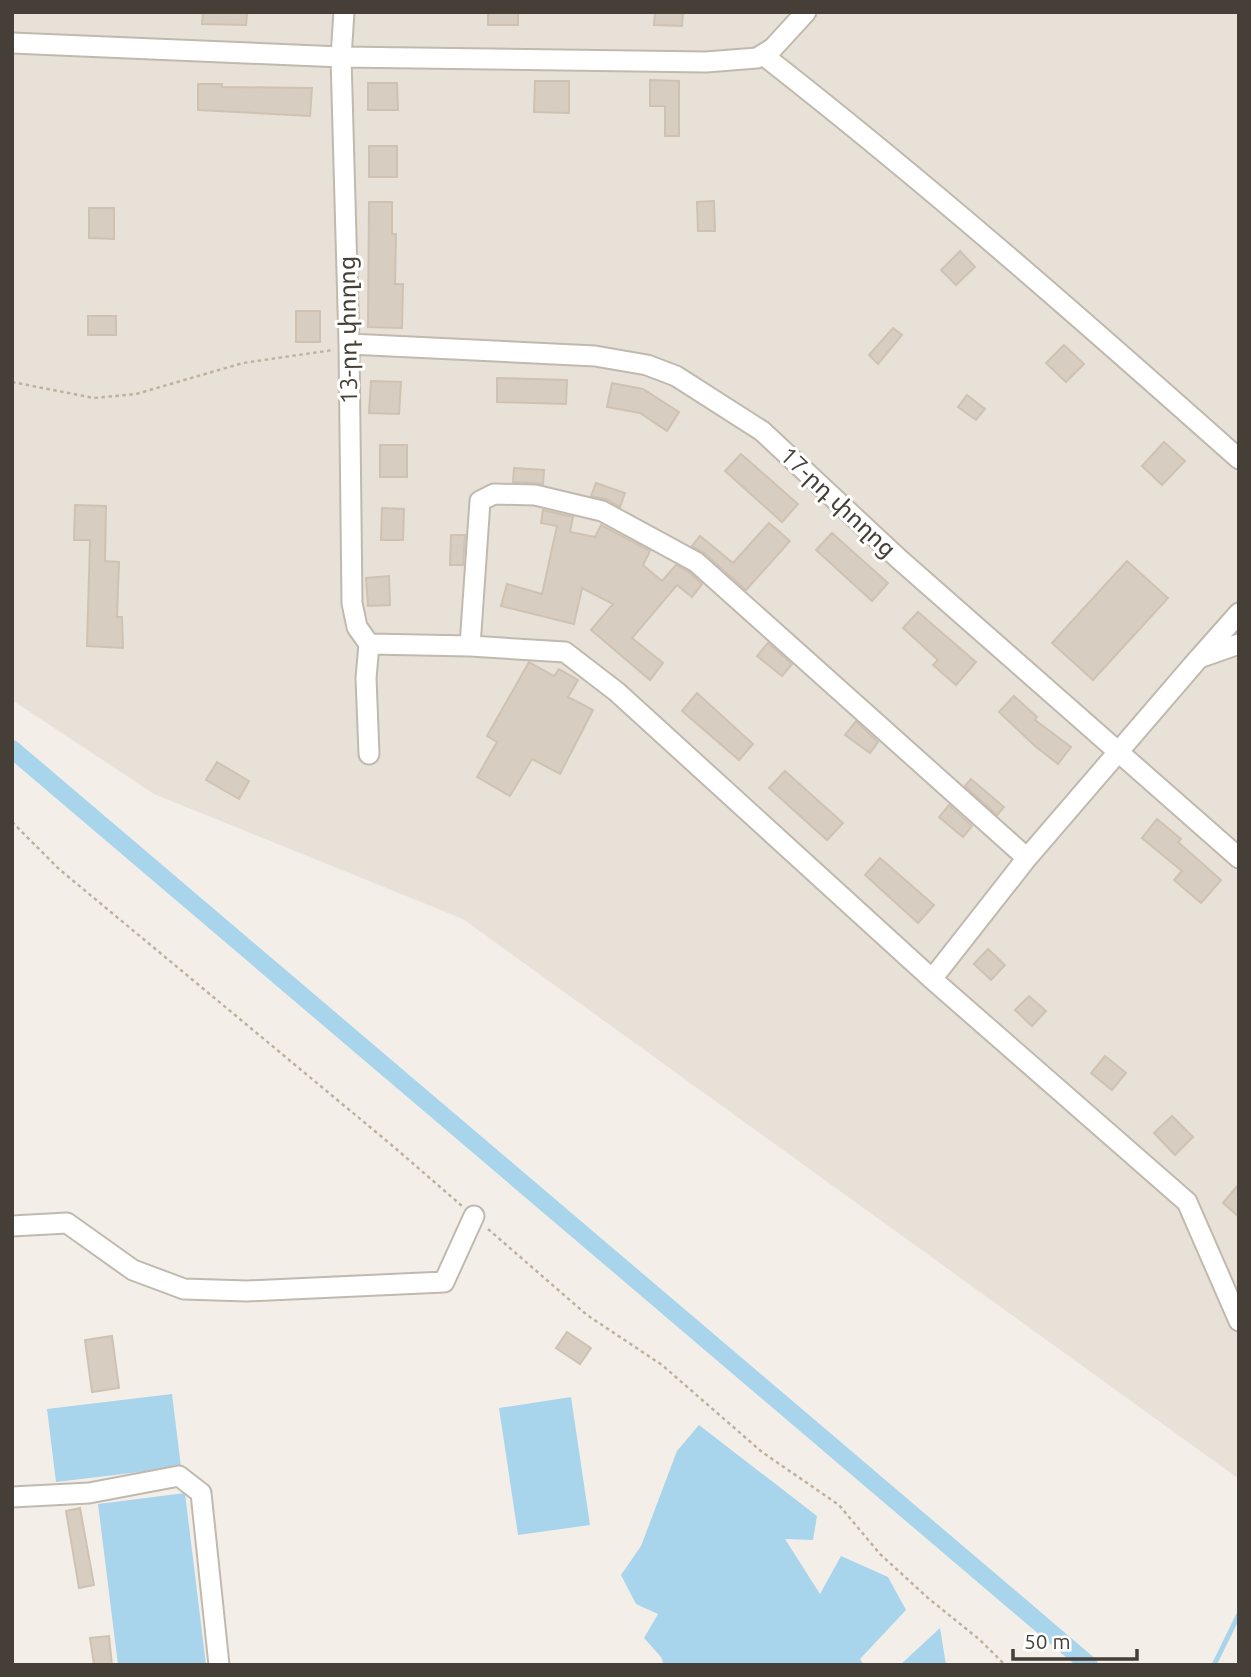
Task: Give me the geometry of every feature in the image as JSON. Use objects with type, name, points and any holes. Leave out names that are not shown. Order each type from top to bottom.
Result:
[{"type":"street","name":"13-րդ փողոց","points":[[344,12],[341,57],[349,344],[352,603],[357,626],[369,644]]},
{"type":"street","points":[[12,43],[341,57],[706,62],[757,58],[773,48],[806,12]]},
{"type":"street","points":[[763,55],[866,136],[1121,354],[1239,459]]},
{"type":"street","name":"17-րդ փողոց","points":[[349,344],[595,356],[647,365],[676,376],[762,431],[899,559],[1239,858]]},
{"type":"street","points":[[470,646],[480,501],[494,494],[535,495],[602,510],[696,562],[1027,858]]},
{"type":"street","points":[[932,979],[1027,858],[1239,613]]},
{"type":"street","points":[[369,754],[366,678],[369,644],[470,646],[565,652],[617,692],[932,979],[1187,1202],[1239,1321]]},
{"type":"street","points":[[1199,658],[1239,644]]},
{"type":"street","points":[[12,1226],[66,1223],[134,1270],[159,1280],[184,1289],[247,1291],[444,1282],[474,1216]]},
{"type":"street","points":[[12,1497],[89,1493],[179,1476],[201,1493],[219,1665]]},
{"type":"path","points":[[12,382],[94,398],[136,394],[243,363],[323,353],[349,344]]},
{"type":"path","points":[[12,822],[59,869],[394,1147],[587,1315],[662,1365],[762,1452],[839,1505],[880,1554],[928,1598],[981,1640],[1005,1665]]},
{"type":"shaded area","points":[[12,12],[1239,12],[1239,1479],[463,919],[154,794],[12,700]]},
{"type":"water","points":[[172,1394],[181,1467],[56,1482],[47,1409]]},
{"type":"water","points":[[571,1397],[590,1525],[518,1535],[499,1408]]},
{"type":"water","points":[[699,1425],[817,1516],[813,1540],[785,1539],[820,1594],[841,1556],[888,1577],[906,1610],[860,1659],[864,1665],[664,1665],[661,1657],[644,1638],[658,1614],[636,1604],[621,1575],[641,1546],[677,1451]]},
{"type":"water","points":[[185,1493],[206,1665],[118,1665],[98,1504]]},
{"type":"water","points":[[940,1628],[946,1665],[900,1665]]},
{"type":"building","points":[[203,12],[247,12],[246,25],[202,24]]},
{"type":"building","points":[[488,12],[518,12],[518,25],[488,25]]},
{"type":"building","points":[[655,12],[683,12],[682,26],[654,25]]},
{"type":"building","points":[[650,80],[679,81],[679,136],[665,136],[665,106],[650,106]]},
{"type":"building","points":[[535,81],[569,81],[569,113],[534,112]]},
{"type":"building","points":[[368,83],[397,83],[398,110],[368,110]]},
{"type":"building","points":[[198,84],[222,84],[222,87],[312,88],[310,116],[198,110]]},
{"type":"building","points":[[369,146],[397,146],[397,177],[369,177]]},
{"type":"building","points":[[714,201],[715,231],[698,231],[697,202]]},
{"type":"building","points":[[369,202],[392,202],[392,234],[396,234],[395,284],[403,284],[402,328],[368,327]]},
{"type":"building","points":[[89,208],[114,208],[114,239],[89,238]]},
{"type":"building","points":[[960,251],[975,267],[956,285],[941,270]]},
{"type":"building","points":[[296,311],[320,311],[320,342],[296,342]]},
{"type":"building","points":[[88,316],[116,316],[116,335],[88,335]]},
{"type":"building","points":[[893,328],[902,335],[878,364],[869,355]]},
{"type":"building","points":[[1064,345],[1084,364],[1066,382],[1046,363]]},
{"type":"building","points":[[497,378],[567,380],[566,404],[497,402]]},
{"type":"building","points":[[371,381],[401,382],[399,414],[369,413]]},
{"type":"building","points":[[612,383],[643,389],[679,412],[667,431],[640,413],[607,407]]},
{"type":"building","points":[[967,395],[985,409],[976,420],[958,407]]},
{"type":"building","points":[[1164,442],[1185,461],[1162,485],[1142,466]]},
{"type":"building","points":[[380,445],[407,445],[407,477],[380,477]]},
{"type":"building","points":[[741,454],[798,504],[782,522],[725,471]]},
{"type":"building","points":[[514,468],[544,470],[543,484],[513,482]]},
{"type":"building","points":[[596,483],[625,493],[620,507],[608,500],[591,496]]},
{"type":"building","points":[[75,505],[106,506],[105,561],[119,562],[117,617],[122,617],[123,648],[87,646],[90,540],[74,540]]},
{"type":"building","points":[[382,508],[404,509],[403,540],[381,540]]},
{"type":"building","points":[[543,510],[573,517],[570,532],[595,537],[601,525],[650,551],[643,565],[662,581],[676,565],[702,584],[692,597],[677,585],[632,638],[663,663],[650,680],[591,630],[613,604],[582,588],[574,624],[501,606],[507,584],[542,594],[557,526],[541,523]]},
{"type":"building","points":[[769,523],[790,541],[746,590],[704,553],[692,546],[700,536],[733,563]]},
{"type":"building","points":[[832,533],[888,583],[872,601],[816,550]]},
{"type":"building","points":[[451,535],[465,535],[463,565],[450,565]]},
{"type":"building","points":[[1127,561],[1168,598],[1093,680],[1052,643]]},
{"type":"building","points":[[389,576],[390,605],[368,606],[366,578]]},
{"type":"building","points":[[918,612],[976,662],[956,685],[933,665],[938,660],[903,628]]},
{"type":"building","points":[[768,643],[792,664],[782,676],[757,656]]},
{"type":"building","points":[[529,662],[554,676],[559,669],[578,680],[568,697],[593,710],[560,774],[532,759],[510,796],[477,777],[497,742],[487,736]]},
{"type":"building","points":[[697,693],[753,744],[739,760],[682,711]]},
{"type":"building","points":[[1014,696],[1037,717],[1035,720],[1071,747],[1058,764],[999,712]]},
{"type":"building","points":[[856,721],[878,742],[870,753],[845,735]]},
{"type":"building","points":[[217,762],[249,781],[239,799],[206,780]]},
{"type":"building","points":[[785,771],[843,823],[827,840],[769,788]]},
{"type":"building","points":[[971,779],[1004,807],[997,815],[965,786]]},
{"type":"building","points":[[949,805],[972,826],[963,837],[939,817]]},
{"type":"building","points":[[1157,819],[1181,839],[1178,842],[1221,880],[1201,903],[1174,880],[1182,871],[1142,838]]},
{"type":"building","points":[[880,858],[934,905],[918,923],[865,875]]},
{"type":"building","points":[[988,949],[1005,965],[991,980],[974,964]]},
{"type":"building","points":[[1029,996],[1046,1011],[1032,1026],[1015,1010]]},
{"type":"building","points":[[1105,1056],[1126,1073],[1112,1090],[1091,1073]]},
{"type":"building","points":[[1172,1116],[1193,1137],[1175,1155],[1154,1133]]},
{"type":"building","points":[[1239,1184],[1239,1217],[1223,1203]]},
{"type":"building","points":[[567,1332],[591,1348],[580,1364],[556,1348]]},
{"type":"building","points":[[112,1336],[119,1388],[92,1392],[85,1340]]},
{"type":"building","points":[[80,1508],[94,1585],[79,1588],[66,1511]]},
{"type":"building","points":[[109,1636],[112,1665],[94,1665],[90,1638]]},
{"type":"waterway","points":[[12,749],[1089,1665]]},
{"type":"waterway","points":[[1214,1665],[1239,1614]]}]
